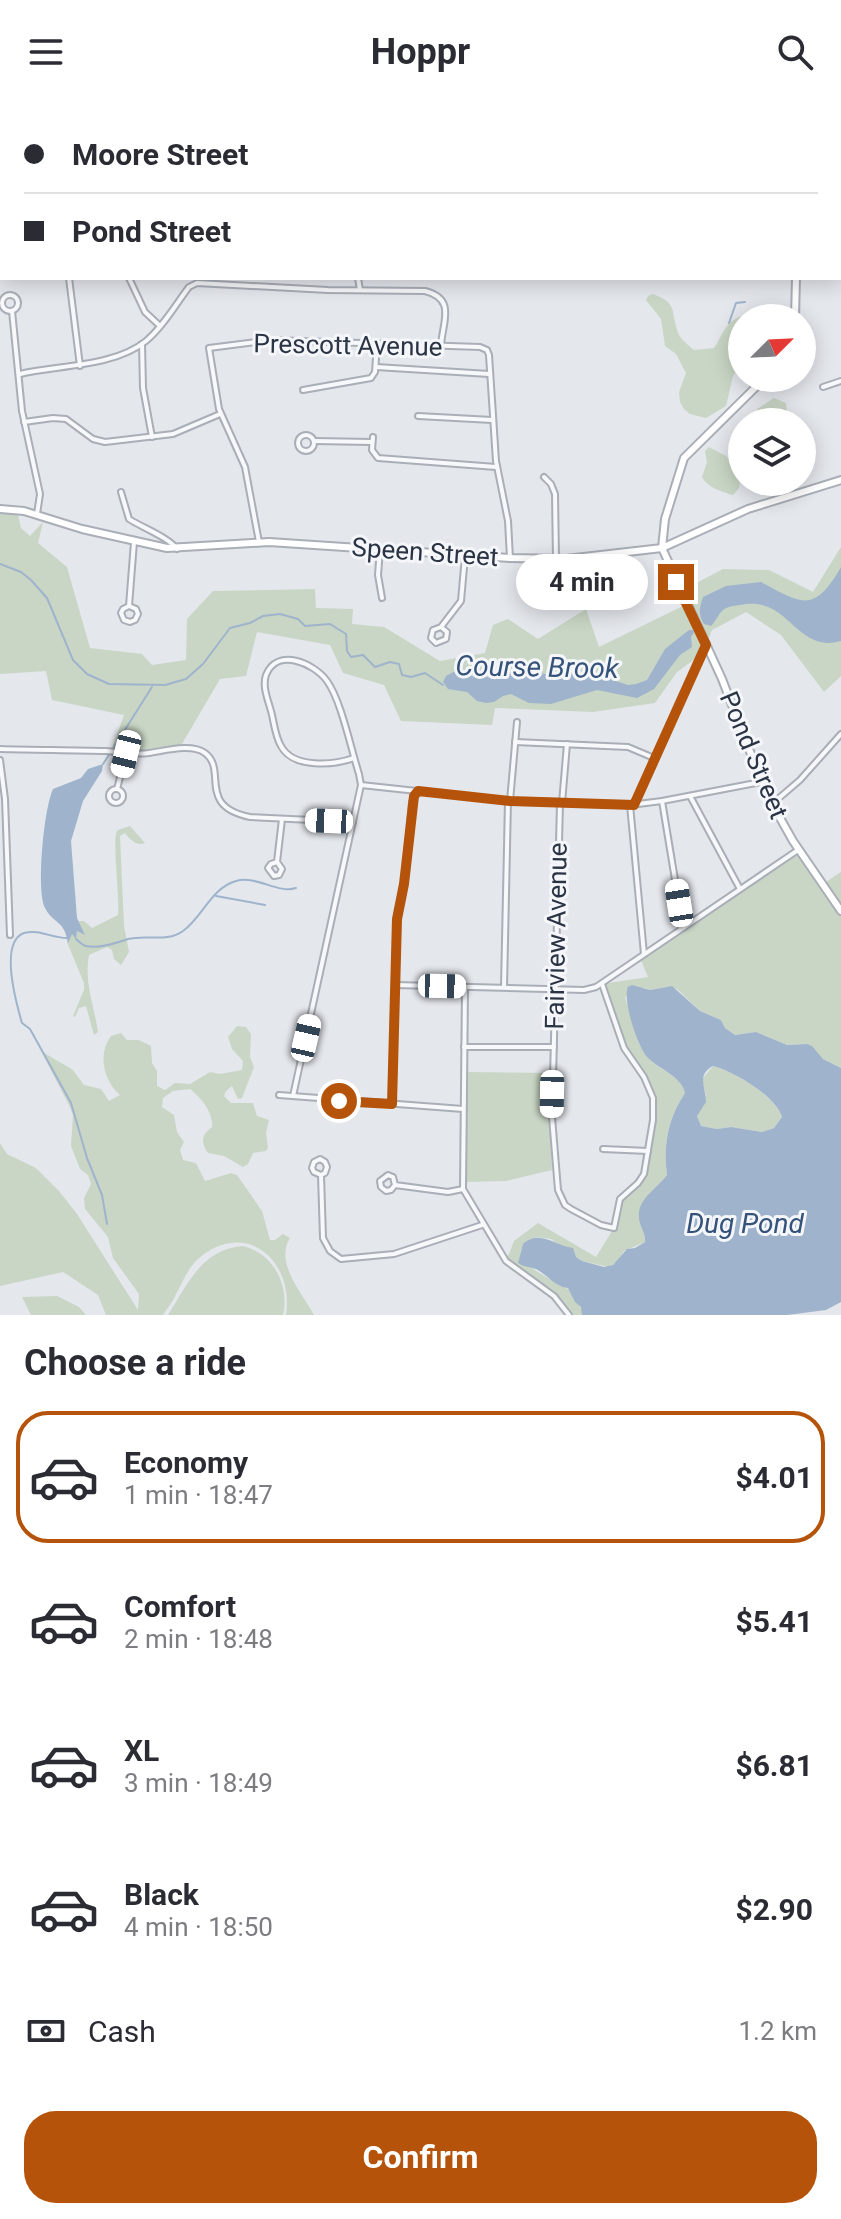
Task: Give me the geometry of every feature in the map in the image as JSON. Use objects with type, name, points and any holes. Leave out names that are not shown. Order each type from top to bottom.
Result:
[{"type":"street","points":[[69,280],[80,366]]},
{"type":"street","points":[[130,280],[145,312],[159,325]]},
{"type":"street","points":[[358,280],[360,290]]},
{"type":"street","points":[[795,304],[796,280]]},
{"type":"street","points":[[20,374],[80,366],[142,344],[193,281],[419,291],[437,296],[446,311],[441,346]]},
{"type":"street","points":[[8,295],[13,295],[18,301],[17,308],[12,311],[2,304],[8,295]]},
{"type":"street","points":[[12,311],[24,422],[40,494],[37,514]]},
{"type":"street","name":"Prescott Avenue","points":[[220,414],[209,348],[266,340],[480,347],[487,350],[490,374]]},
{"type":"street","points":[[142,344],[143,388],[152,437]]},
{"type":"street","points":[[303,390],[371,378],[376,370],[377,344]]},
{"type":"street","points":[[376,370],[490,374],[496,467],[507,513],[510,558]]},
{"type":"street","points":[[823,387],[841,381]]},
{"type":"street","points":[[662,548],[665,519],[684,458],[751,392]]},
{"type":"street","points":[[24,422],[66,419],[98,442],[181,432],[220,414],[245,467],[259,542]]},
{"type":"street","points":[[418,416],[493,420]]},
{"type":"street","points":[[304,435],[311,436],[314,441],[313,447],[306,451],[298,443],[304,435]]},
{"type":"street","points":[[314,441],[372,440],[373,453],[378,458],[496,467]]},
{"type":"street","points":[[544,477],[555,494],[556,559]]},
{"type":"street","name":"Speen Street","points":[[0,509],[37,514],[69,526],[177,549],[259,542],[556,559],[662,548],[748,509],[841,480]]},
{"type":"street","points":[[121,492],[129,519],[173,543],[177,549]]},
{"type":"street","points":[[129,606],[134,542]]},
{"type":"street","name":"Pond Street","points":[[662,548],[706,645],[761,782],[798,850],[841,911]]},
{"type":"street","points":[[380,549],[378,575],[382,598]]},
{"type":"street","points":[[441,627],[447,636],[443,643],[436,643],[432,640],[431,632],[441,627],[461,601],[465,556]]},
{"type":"street","points":[[540,559],[541,587]]},
{"type":"street","points":[[541,587],[551,594],[545,603],[537,602],[534,597],[541,587]]},
{"type":"street","points":[[129,606],[136,609],[137,616],[133,622],[122,618],[121,613],[129,606]]},
{"type":"street","points":[[644,955],[632,805],[706,645]]},
{"type":"street","points":[[293,1096],[361,785],[354,758],[332,690],[323,677],[296,660],[278,663],[265,677],[267,698],[285,752],[294,758],[324,765],[354,758]]},
{"type":"street","points":[[504,987],[509,801],[517,722]]},
{"type":"street","points":[[772,804],[800,780],[841,734]]},
{"type":"street","points":[[515,742],[628,747],[654,758]]},
{"type":"street","name":"Fairview Avenue","points":[[567,744],[561,803],[552,1117],[558,1190],[565,1205],[601,1225],[614,1228],[620,1199],[642,1179],[648,1151]]},
{"type":"street","points":[[0,749],[111,751],[126,754],[185,749],[204,752],[210,760],[217,792],[225,809],[250,817],[353,822]]},
{"type":"street","points":[[117,789],[126,754]]},
{"type":"street","points":[[0,760],[5,799],[10,935]]},
{"type":"street","points":[[361,785],[509,801],[632,805],[761,782]]},
{"type":"street","points":[[392,1104],[398,911],[405,876],[412,802],[418,791]]},
{"type":"street","points":[[690,796],[740,890]]},
{"type":"street","points":[[662,801],[683,928]]},
{"type":"street","points":[[277,862],[282,819]]},
{"type":"street","points":[[395,985],[584,990],[602,984],[798,850]]},
{"type":"street","points":[[0,917],[10,918]]},
{"type":"street","points":[[602,984],[624,1048],[644,1077],[653,1098],[648,1151],[603,1149]]},
{"type":"street","points":[[465,987],[463,1189],[482,1225],[510,1265],[554,1296],[569,1315]]},
{"type":"street","points":[[464,1047],[554,1047]]},
{"type":"street","points":[[279,1095],[463,1109]]},
{"type":"street","points":[[321,1175],[323,1238],[330,1251],[341,1259],[394,1254],[482,1225]]},
{"type":"street","points":[[395,1185],[448,1192],[463,1189]]},
{"type":"green space","points":[[653,294],[670,304],[678,333],[694,350],[714,348],[728,325],[729,392],[726,406],[706,418],[690,414],[680,402],[679,392],[686,373],[676,354],[665,346],[661,319],[646,300]]},
{"type":"green space","points":[[774,398],[786,403],[787,408],[759,408]]},
{"type":"green space","points":[[709,447],[728,458],[728,494],[704,481],[705,451]]},
{"type":"green space","points":[[0,509],[17,510],[21,528],[30,536],[43,522],[38,543],[67,567],[90,648],[142,654],[152,665],[186,660],[187,619],[213,591],[315,589],[316,608],[353,609],[352,624],[384,627],[440,661],[485,653],[493,625],[508,619],[538,639],[586,609],[599,647],[689,603],[683,590],[723,569],[769,570],[813,592],[841,547],[841,676],[824,692],[781,635],[746,612],[712,630],[703,653],[677,672],[655,703],[593,712],[495,708],[492,725],[401,721],[384,685],[343,673],[330,645],[257,632],[246,676],[220,679],[179,749],[139,754],[111,751],[124,715],[52,700],[46,671],[0,674]]},
{"type":"green space","points":[[130,826],[145,843],[136,843],[125,833],[120,836],[124,926],[129,952],[121,965],[107,947],[89,955],[89,985],[98,1032],[94,1035],[86,1006],[79,1008],[73,1016],[84,983],[67,942],[72,933],[76,937],[77,931],[84,934],[78,921],[84,921],[92,928],[118,915],[116,836],[118,830]]},
{"type":"green space","points":[[798,850],[823,884],[841,872],[841,1068],[823,1059],[807,1044],[787,1045],[756,1032],[735,1035],[725,1028],[721,1020],[700,1011],[677,989],[644,988],[625,997],[644,1052],[679,1082],[685,1093],[674,1112],[668,1132],[667,1175],[642,1209],[640,1217],[646,1234],[645,1242],[624,1251],[617,1262],[609,1267],[582,1261],[551,1239],[536,1237],[521,1250],[520,1258],[525,1263],[572,1293],[582,1309],[582,1315],[573,1315],[556,1293],[507,1259],[514,1241],[538,1223],[596,1257],[614,1228],[620,1199],[642,1179],[654,1104],[644,1077],[627,1054],[602,984],[648,977],[640,958]]},
{"type":"green space","points":[[237,1026],[246,1027],[251,1034],[250,1057],[254,1067],[242,1098],[238,1099],[232,1086],[224,1096],[231,1103],[253,1103],[257,1116],[269,1120],[266,1151],[253,1153],[243,1167],[224,1156],[208,1153],[203,1138],[212,1127],[211,1117],[190,1089],[173,1091],[163,1098],[162,1107],[174,1115],[177,1132],[184,1142],[180,1150],[183,1160],[196,1163],[205,1181],[231,1173],[237,1175],[262,1211],[270,1240],[283,1234],[290,1238],[285,1258],[288,1268],[314,1315],[286,1315],[287,1297],[276,1265],[266,1253],[238,1243],[222,1245],[194,1263],[163,1315],[106,1315],[98,1295],[63,1272],[0,1286],[0,1143],[7,1154],[36,1168],[59,1191],[138,1310],[139,1294],[113,1258],[108,1237],[85,1209],[84,1198],[91,1184],[88,1175],[80,1169],[71,1146],[73,1115],[41,1051],[73,1070],[84,1085],[101,1089],[109,1101],[120,1095],[110,1083],[104,1067],[104,1051],[111,1036],[121,1033],[127,1040],[139,1040],[151,1046],[157,1086],[165,1090],[175,1083],[190,1084],[210,1072],[220,1074],[242,1070],[243,1061],[232,1049],[228,1037]]},
{"type":"green space","points":[[713,1066],[732,1073],[772,1101],[782,1117],[774,1128],[762,1132],[701,1126],[697,1116],[706,1095],[702,1079]]},
{"type":"green space","points":[[468,1072],[548,1073],[552,1170],[506,1181],[465,1182]]},
{"type":"green space","points":[[242,1246],[262,1255],[277,1272],[284,1293],[283,1315],[168,1315],[206,1261],[228,1249]]},
{"type":"green space","points":[[57,1296],[79,1307],[86,1315],[31,1315],[22,1297]]},
{"type":"water","points":[[841,567],[841,641],[825,643],[813,639],[771,608],[757,604],[726,608],[711,626],[704,624],[701,617],[703,597],[726,586],[761,582],[787,596],[806,600],[823,592]]},
{"type":"water","points":[[689,630],[694,632],[692,647],[680,655],[654,689],[637,698],[597,690],[551,704],[529,703],[511,694],[486,703],[477,701],[467,692],[448,689],[443,682],[446,676],[457,670],[474,677],[487,677],[520,669],[550,675],[589,672],[628,685],[636,684],[647,680],[665,649]]},
{"type":"water","points":[[103,764],[102,771],[83,801],[71,841],[77,918],[85,935],[77,931],[76,939],[72,934],[68,943],[64,930],[48,913],[42,898],[42,848],[47,813],[53,789],[81,778],[88,769]]},
{"type":"water","name":"Dug Pond","points":[[632,985],[650,990],[672,986],[700,1011],[721,1020],[725,1028],[735,1035],[756,1032],[787,1045],[807,1044],[823,1059],[841,1068],[841,1302],[826,1310],[787,1315],[582,1315],[581,1307],[568,1288],[538,1270],[518,1263],[523,1244],[536,1238],[573,1248],[576,1257],[582,1261],[604,1267],[613,1265],[627,1249],[645,1242],[639,1211],[645,1199],[667,1175],[668,1132],[674,1112],[685,1093],[679,1082],[644,1053],[629,1013],[628,987]],"holes":[[[713,1066],[742,1079],[772,1101],[782,1117],[774,1128],[762,1132],[701,1126],[697,1116],[706,1102],[703,1077]]]},
{"type":"waterway","points":[[736,304],[745,302]]},
{"type":"waterway","name":"Course Brook","points":[[0,564],[21,572],[31,580],[47,598],[73,660],[87,674],[109,684],[165,685],[186,679],[203,664],[230,628],[263,616],[280,614],[298,619],[305,626],[330,624],[346,634],[347,651],[351,657],[363,655],[375,667],[390,662],[399,664],[402,675],[411,677],[425,673],[443,685]]},
{"type":"waterway","points":[[114,747],[152,687]]},
{"type":"waterway","points":[[123,736],[124,741],[130,741]]},
{"type":"waterway","points":[[117,745],[132,748],[136,743]]},
{"type":"waterway","points":[[103,764],[109,755]]},
{"type":"waterway","points":[[76,939],[85,946],[96,947],[135,938],[177,935],[190,925],[213,896],[236,881],[252,880],[282,889],[296,888]]},
{"type":"waterway","points":[[216,896],[265,905]]},
{"type":"waterway","points":[[67,938],[24,933],[17,938],[13,947],[11,972],[22,1023],[30,1029],[71,1103],[87,1158],[102,1195],[107,1224]]},
{"type":"route","points":[[339,1101],[392,1104],[397,919],[414,796],[418,791],[510,801],[634,805],[706,645],[676,582]]}]
